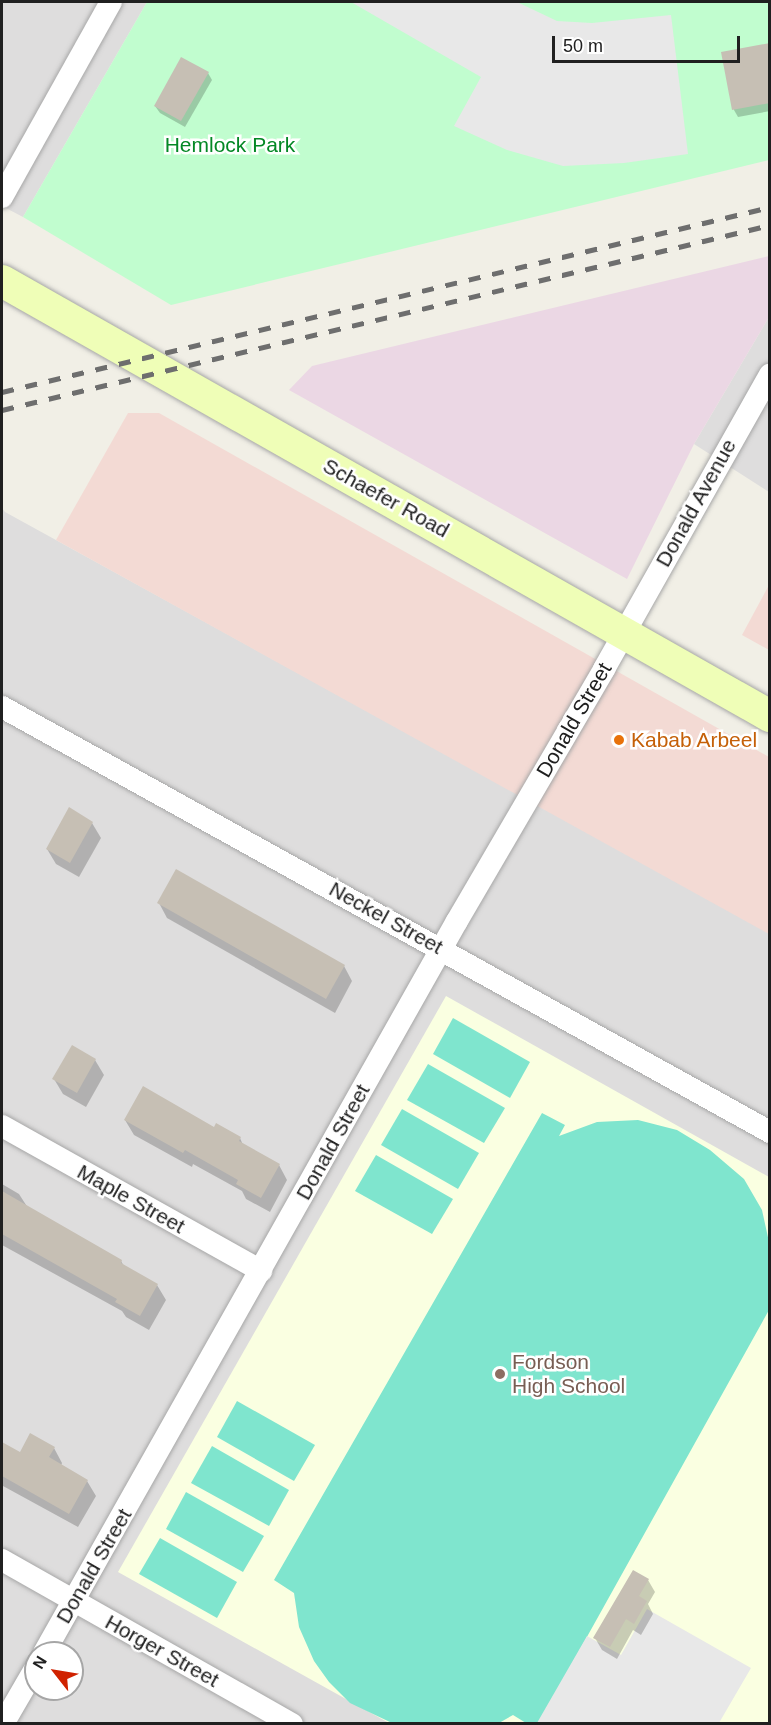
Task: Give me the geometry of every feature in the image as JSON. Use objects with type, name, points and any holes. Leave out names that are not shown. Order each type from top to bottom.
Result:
[{"type":"main road","name":"Schaefer Road","points":[[2,281],[770,716]]},
{"type":"street","points":[[2,196],[111,2]]},
{"type":"street","name":"Donald Avenue","points":[[624,633],[770,374]]},
{"type":"street","name":"Donald Street","points":[[51,1641],[442,948],[624,633]]},
{"type":"street","name":"Neckel Street","points":[[2,707],[442,948],[770,1132]]},
{"type":"street","name":"Maple Street","points":[[2,1126],[261,1271]]},
{"type":"street","name":"Horger Street","points":[[2,1560],[292,1724]]},
{"type":"street","points":[[3,1724],[24,1688]]},
{"type":"shaded area","points":[[2,2],[147,2],[23,217],[2,206]]},
{"type":"shaded area","points":[[351,2],[517,2],[557,21],[592,23],[671,15],[688,154],[624,163],[563,166],[507,150],[454,126],[481,77]]},
{"type":"shaded area","points":[[769,256],[769,317],[694,444],[627,579],[289,390],[312,366]]},
{"type":"shaded area","points":[[769,317],[769,492],[694,444]]},
{"type":"shaded area","points":[[128,413],[159,413],[769,757],[769,934],[56,540]]},
{"type":"shaded area","points":[[2,508],[5,512],[769,932],[769,1177],[392,1723],[2,1723]]},
{"type":"shaded area","points":[[769,585],[769,650],[742,635]]},
{"type":"shaded area","name":"Fordson High School","points":[[446,996],[769,1177],[769,1723],[389,1723],[118,1572]]},
{"type":"shaded area","points":[[647,1609],[751,1668],[719,1723],[537,1723],[587,1636],[621,1655]]},
{"type":"green space","name":"Hemlock Park","points":[[147,2],[769,2],[769,160],[171,305],[23,217]]},
{"type":"green space","points":[[453,1018],[530,1062],[510,1098],[433,1054]]},
{"type":"green space","points":[[428,1064],[505,1108],[484,1143],[407,1100]]},
{"type":"green space","points":[[402,1109],[479,1153],[458,1189],[381,1145]]},
{"type":"green space","points":[[542,1113],[565,1125],[559,1136],[597,1122],[638,1120],[677,1130],[710,1150],[744,1179],[762,1210],[769,1242],[769,1310],[539,1723],[526,1723],[513,1715],[499,1723],[392,1723],[350,1703],[329,1682],[314,1661],[299,1627],[294,1593],[274,1580]]},
{"type":"green space","points":[[376,1155],[453,1199],[432,1234],[355,1191]]},
{"type":"green space","points":[[237,1401],[315,1445],[294,1481],[217,1437]]},
{"type":"green space","points":[[212,1446],[289,1490],[269,1526],[191,1483]]},
{"type":"green space","points":[[186,1492],[264,1536],[243,1572],[166,1529]]},
{"type":"green space","points":[[160,1538],[237,1582],[217,1618],[139,1574]]},
{"type":"building","points":[[770,43],[770,103],[732,110],[721,52]]},
{"type":"building","points":[[181,57],[209,72],[181,121],[154,106]]},
{"type":"building","points":[[69,807],[93,822],[70,863],[46,849]]},
{"type":"building","points":[[176,869],[345,965],[326,999],[157,903]]},
{"type":"building","points":[[72,1045],[96,1059],[77,1093],[52,1079]]},
{"type":"building","points":[[143,1086],[214,1127],[216,1123],[241,1137],[239,1141],[280,1164],[261,1198],[236,1184],[238,1180],[185,1150],[183,1153],[124,1120]]},
{"type":"building","points":[[2,1191],[122,1260],[121,1263],[158,1284],[140,1316],[115,1302],[117,1299],[2,1234]]},
{"type":"building","points":[[30,1433],[55,1447],[49,1457],[88,1480],[69,1514],[2,1476],[2,1442],[20,1452]]},
{"type":"building","points":[[633,1570],[649,1579],[639,1596],[647,1601],[634,1624],[626,1619],[610,1647],[593,1638]]},
{"type":"railway","points":[[2,392],[770,207]]},
{"type":"railway","points":[[2,410],[770,225]]},
{"type":"place","name":"Kabab Arbeel","points":[[619,740]]},
{"type":"place","name":"Fordson High School","points":[[500,1374]]}]
